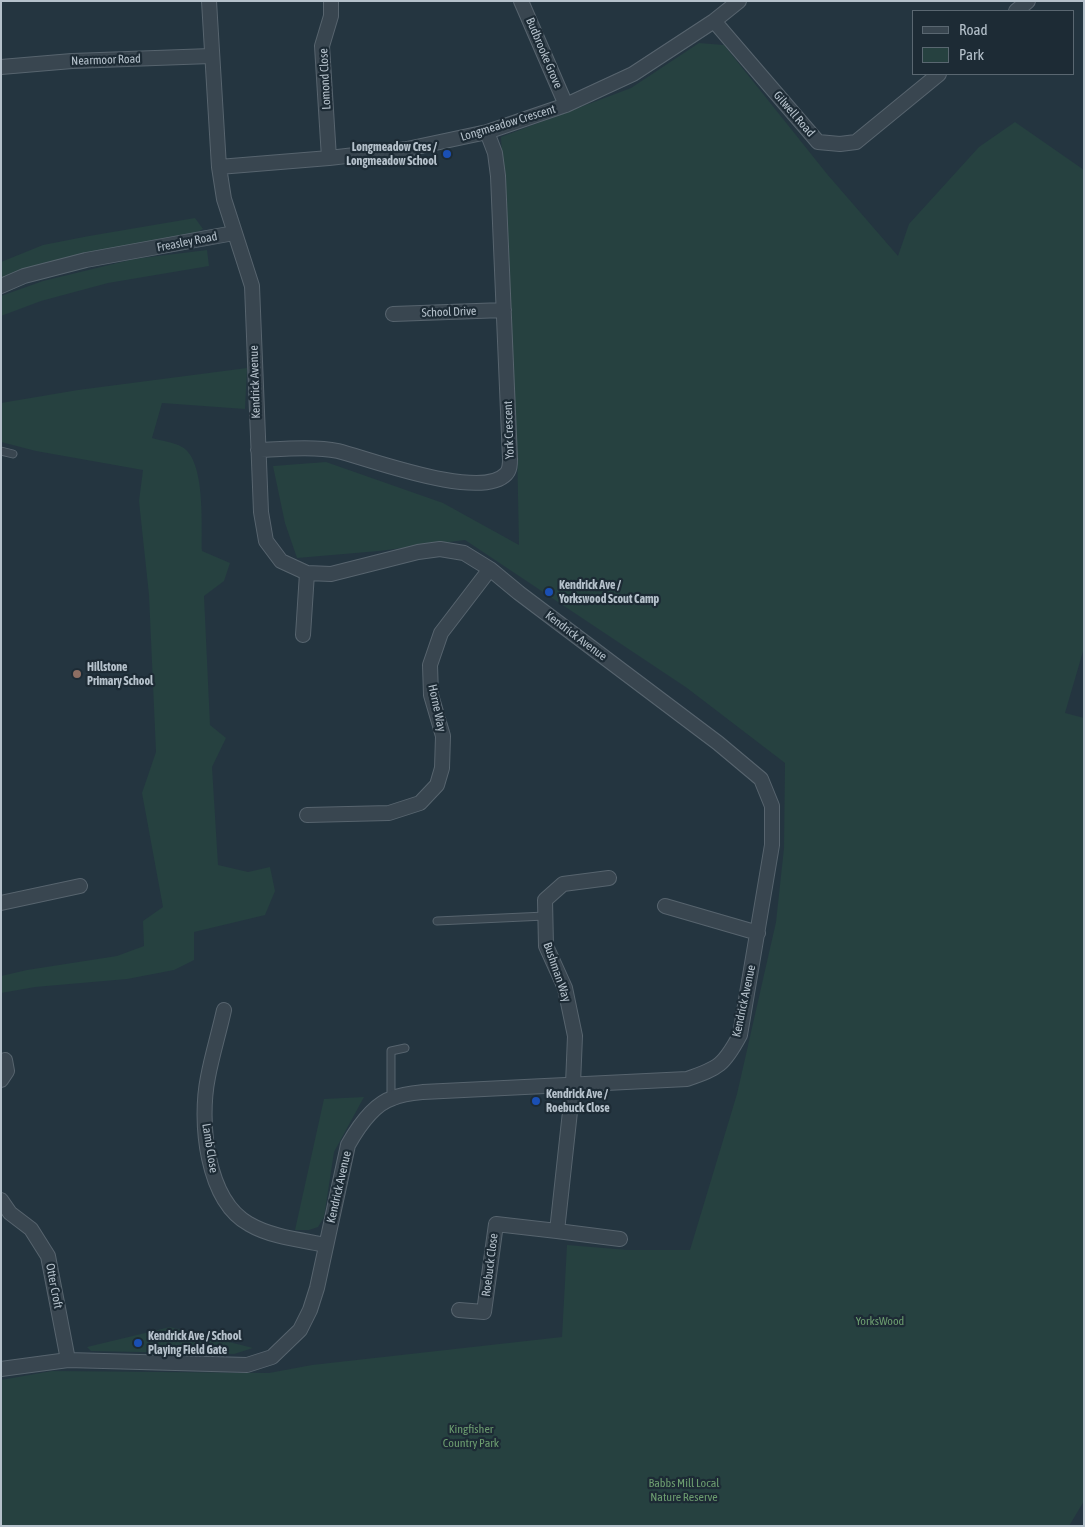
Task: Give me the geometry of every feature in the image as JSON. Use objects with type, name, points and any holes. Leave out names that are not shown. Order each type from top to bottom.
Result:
[{"type":"street","name":"Freasley Road","points":[[1,286],[24,276],[86,260],[234,233],[224,198],[219,167],[209,1]]},
{"type":"street","name":"Lomond Close","points":[[329,158],[322,46],[331,16],[331,1]]},
{"type":"street","name":"Budbrooke Grove","points":[[521,1],[566,105]]},
{"type":"street","name":"Longmeadow Crescent","points":[[219,167],[329,158],[407,149],[487,132],[566,105],[633,74],[714,21],[739,1]]},
{"type":"street","points":[[1017,10],[1028,1]]},
{"type":"street","name":"Gilwell Road","points":[[714,21],[818,142],[840,144],[856,142],[938,75]]},
{"type":"street","name":"Nearmoor Road","points":[[1,67],[72,61],[212,56]]},
{"type":"street","name":"York Crescent","points":[[258,450],[287,448],[336,451],[426,477],[458,482],[490,482],[505,475],[509,470],[498,176],[495,153],[487,132]]},
{"type":"street","name":"Kendrick Avenue","points":[[1,1369],[68,1360],[247,1365],[272,1357],[300,1330],[310,1310],[348,1145],[360,1125],[382,1104],[391,1098],[423,1092],[688,1078],[711,1071],[728,1057],[740,1035],[772,845],[772,806],[761,780],[718,743],[490,569],[464,553],[440,549],[418,552],[332,574],[307,573],[282,561],[266,541],[261,512],[252,286],[234,233]]},
{"type":"street","name":"School Drive","points":[[393,314],[504,310]]},
{"type":"street","name":"Horne Way","points":[[307,815],[389,813],[420,803],[437,785],[442,768],[442,736],[431,695],[430,665],[440,633],[490,569]]},
{"type":"street","points":[[302,635],[307,573]]},
{"type":"street","name":"Bushman Way","points":[[557,1231],[573,1084],[575,1036],[565,988],[546,946],[545,900],[563,884],[609,878]]},
{"type":"street","points":[[1,903],[80,886]]},
{"type":"street","points":[[665,906],[758,933]]},
{"type":"street","name":"Lamb Close","points":[[224,1010],[208,1078],[205,1104],[210,1167],[216,1183],[238,1216],[247,1224],[260,1230],[326,1245]]},
{"type":"street","points":[[1,1080],[7,1071],[5,1060]]},
{"type":"street","name":"Otter Croft","points":[[1,1200],[10,1214],[31,1229],[48,1256],[68,1360]]},
{"type":"street","name":"Roebuck Close","points":[[458,1310],[484,1312],[496,1224],[557,1231]]},
{"type":"street","points":[[557,1231],[620,1239]]},
{"type":"lane","points":[[1,451],[13,454]]},
{"type":"lane","points":[[437,921],[545,916]]},
{"type":"lane","points":[[391,1098],[391,1051],[405,1048]]},
{"type":"green space","name":"YorksWood","points":[[699,43],[724,45],[827,174],[898,256],[909,224],[979,147],[1015,122],[1084,170],[1084,648],[1065,713],[1084,718],[1084,1501],[1069,1526],[1,1526],[1,1380],[52,1371],[269,1373],[312,1365],[562,1337],[567,1245],[628,1250],[690,1250],[737,1094],[776,922],[784,848],[785,763],[687,688],[465,540],[379,551],[297,558],[285,523],[273,466],[326,462],[443,503],[519,545],[517,446],[501,137],[631,88]]},
{"type":"green space","points":[[195,218],[203,229],[195,233],[115,249],[1,280],[1,262],[43,245]]},
{"type":"green space","points":[[207,250],[209,266],[108,283],[41,301],[1,316],[1,296],[43,281],[134,259]]},
{"type":"green space","points":[[247,368],[245,409],[162,403],[152,438],[179,445],[190,454],[199,479],[201,494],[202,551],[230,563],[224,581],[204,596],[210,725],[226,738],[212,767],[218,865],[248,872],[270,867],[275,891],[265,915],[194,932],[194,960],[174,970],[127,979],[35,987],[1,993],[1,976],[117,956],[144,946],[143,921],[163,907],[142,793],[156,752],[149,595],[139,501],[143,470],[36,451],[1,442],[1,403],[78,390]]},
{"type":"green space","points":[[364,1097],[334,1152],[324,1217],[318,1227],[309,1230],[295,1230],[324,1099]]},
{"type":"green space","points":[[170,1327],[253,1348],[234,1354],[91,1351],[87,1347]]},
{"type":"place","name":"Longmeadow Cres / Longmeadow School","points":[[447,154]]},
{"type":"place","name":"Kendrick Ave / Yorkswood Scout Camp","points":[[549,592]]},
{"type":"place","name":"Hillstone Primary School","points":[[77,674]]},
{"type":"place","name":"Kendrick Ave / Roebuck Close","points":[[536,1101]]},
{"type":"place","name":"Kendrick Ave / School Playing Field Gate","points":[[138,1343]]},
{"type":"park label","name":"Kingfisher Country Park","points":[[471,1436]]},
{"type":"park label","name":"Babbs Mill Local Nature Reserve","points":[[684,1490]]}]
